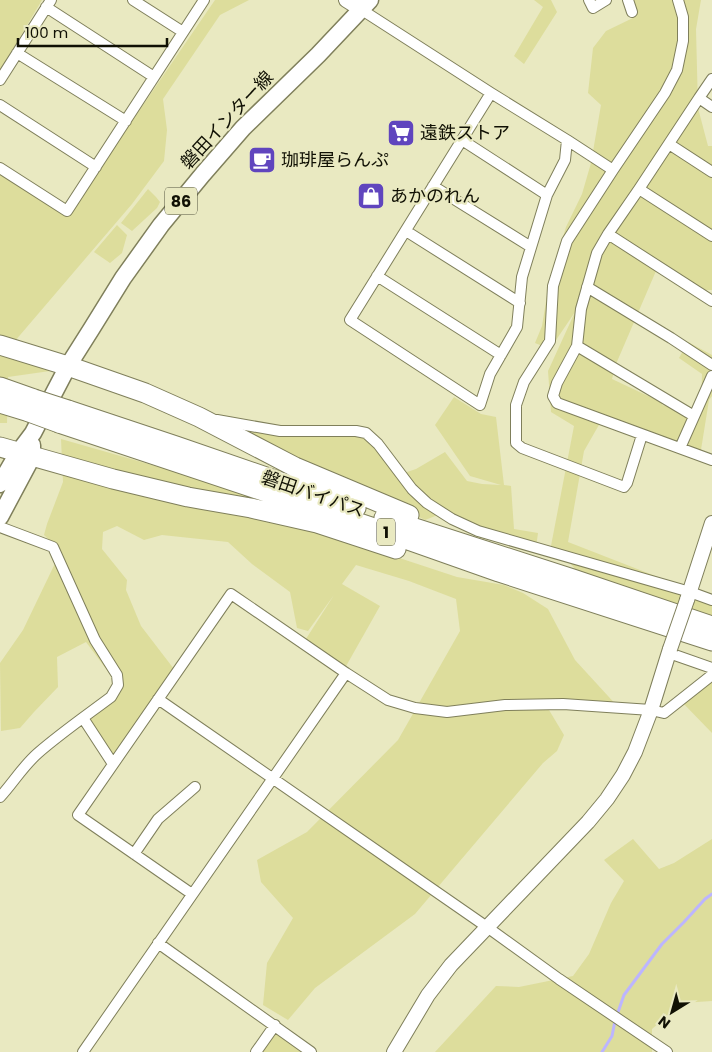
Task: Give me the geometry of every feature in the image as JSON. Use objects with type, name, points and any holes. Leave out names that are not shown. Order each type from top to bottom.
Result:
[{"type":"highway","points":[[0,345],[68,366],[144,393],[199,417],[295,467],[406,514],[456,531],[572,587]]},
{"type":"highway","name":"磐田バイパス","points":[[0,388],[32,406]]},
{"type":"highway","name":"磐田バイパス","points":[[0,402],[32,406],[64,416],[498,572],[572,587],[712,626]]},
{"type":"highway","points":[[16,452],[113,480],[317,523],[444,563],[516,582],[572,587]]},
{"type":"highway","name":"磐田バイパス","points":[[572,587],[712,641]]},
{"type":"main road","name":"磐田インター線","points":[[0,517],[16,452],[32,432],[68,366],[123,278],[162,225],[243,128],[366,5]]},
{"type":"main road","points":[[0,484],[16,452]]},
{"type":"street","points":[[133,0],[183,32]]},
{"type":"street","points":[[0,168],[68,211],[204,0]]},
{"type":"street","points":[[346,0],[366,5],[491,93],[613,170]]},
{"type":"street","points":[[589,0],[593,8],[606,0]]},
{"type":"street","points":[[628,0],[632,12]]},
{"type":"street","points":[[642,435],[624,487],[522,448],[516,443],[516,404],[524,382],[550,341],[553,286],[567,241],[665,93],[677,70],[683,41],[683,17],[678,0]]},
{"type":"street","points":[[0,80],[48,4],[154,77]]},
{"type":"street","points":[[17,53],[126,121]]},
{"type":"street","points":[[712,79],[597,252],[581,309],[577,346],[557,384],[553,396],[557,403],[712,460]]},
{"type":"street","points":[[491,93],[350,320],[480,405],[490,374],[517,327],[522,277],[547,195],[566,160],[567,140]]},
{"type":"street","points":[[699,98],[712,107]]},
{"type":"street","points":[[0,105],[96,167]]},
{"type":"street","points":[[462,140],[547,195]]},
{"type":"street","points":[[669,144],[712,172]]},
{"type":"street","points":[[433,186],[531,247]]},
{"type":"street","points":[[640,189],[712,236]]},
{"type":"street","points":[[406,231],[520,303]]},
{"type":"street","points":[[608,234],[712,301]]},
{"type":"street","points":[[377,276],[501,355]]},
{"type":"street","points":[[587,287],[712,365]]},
{"type":"street","points":[[577,346],[694,416]]},
{"type":"street","points":[[680,448],[712,376]]},
{"type":"street","points":[[199,417],[280,431],[356,431],[366,433],[378,444],[412,489],[427,503],[452,519],[478,531],[688,596],[712,600]]},
{"type":"street","points":[[394,1052],[439,979],[588,822],[607,799],[623,775],[651,710],[712,523]]},
{"type":"street","points":[[0,526],[53,547],[95,640],[117,675],[118,685],[111,697],[37,754],[0,797]]},
{"type":"street","points":[[192,894],[78,815],[231,594],[388,700],[415,708],[447,712],[505,705],[563,704],[651,710],[664,713],[712,675]]},
{"type":"street","points":[[670,651],[712,668]]},
{"type":"street","points":[[83,1052],[346,673]]},
{"type":"street","points":[[158,699],[559,979],[667,1052]]},
{"type":"street","points":[[83,718],[113,764]]},
{"type":"street","points":[[134,854],[158,819],[195,787]]},
{"type":"street","points":[[158,943],[311,1052]]},
{"type":"street","points":[[256,1052],[275,1025]]},
{"type":"green space","points":[[0,0],[42,0],[0,71]]},
{"type":"green space","points":[[215,0],[249,0],[220,15],[163,99],[167,130],[164,161],[132,204],[9,348],[57,370],[8,377],[7,423],[0,423],[0,173],[67,216]]},
{"type":"green space","points":[[534,0],[551,0],[557,12],[524,64],[514,56],[543,7]]},
{"type":"green space","points":[[632,0],[701,0],[696,29],[698,108],[708,146],[712,146],[712,290],[704,290],[656,271],[616,364],[612,379],[663,403],[662,405],[701,413],[702,374],[679,358],[688,342],[712,355],[712,396],[709,400],[700,456],[600,423],[584,451],[568,542],[681,586],[702,602],[712,606],[712,623],[577,572],[565,556],[550,551],[574,426],[551,412],[548,371],[575,312],[550,349],[535,343],[542,326],[549,283],[566,227],[582,194],[591,163],[601,105],[588,93],[593,48],[606,31],[637,16]]},
{"type":"green space","points":[[148,189],[160,202],[157,208],[132,231],[121,223]]},
{"type":"green space","points":[[117,225],[127,235],[122,253],[110,263],[94,252]]},
{"type":"green space","points":[[454,397],[481,414],[496,417],[504,485],[511,486],[514,529],[538,533],[536,548],[443,513],[425,520],[327,471],[230,427],[349,431],[374,440],[401,474],[416,469],[445,452],[467,481],[501,485],[470,476],[435,425]]},
{"type":"green space","points":[[61,439],[166,469],[308,514],[369,548],[457,577],[504,585],[523,593],[548,609],[575,660],[619,708],[546,705],[564,735],[557,751],[543,763],[415,914],[315,988],[288,1020],[263,1005],[267,963],[293,918],[261,882],[257,860],[307,832],[398,740],[460,631],[456,599],[409,581],[356,565],[342,584],[380,606],[345,668],[304,642],[334,595],[308,631],[297,628],[290,592],[252,564],[228,542],[162,535],[144,540],[117,526],[103,532],[102,549],[127,580],[126,590],[141,626],[177,673],[113,764],[83,718],[118,685],[86,642],[57,657],[58,687],[20,728],[1,731],[0,663],[23,630],[61,551],[44,535],[63,482]]},
{"type":"green space","points":[[712,675],[712,733],[680,700]]},
{"type":"green space","points":[[633,839],[659,869],[674,863],[712,839],[712,1001],[682,1003],[652,1029],[652,1052],[435,1052],[496,986],[519,987],[573,976],[589,954],[611,903],[624,881],[604,860]]},
{"type":"green space","points":[[275,1025],[311,1052],[256,1052]]},
{"type":"waterway","points":[[617,1015],[624,995],[662,944],[712,894]]},
{"type":"waterway","points":[[602,1052],[612,1036],[615,1021]]},
{"type":"place","name":"遠鉄ストア","points":[[401,133]]},
{"type":"place","name":"珈琲屋らんぷ","points":[[262,160]]},
{"type":"place","name":"あかのれん","points":[[371,196]]}]
